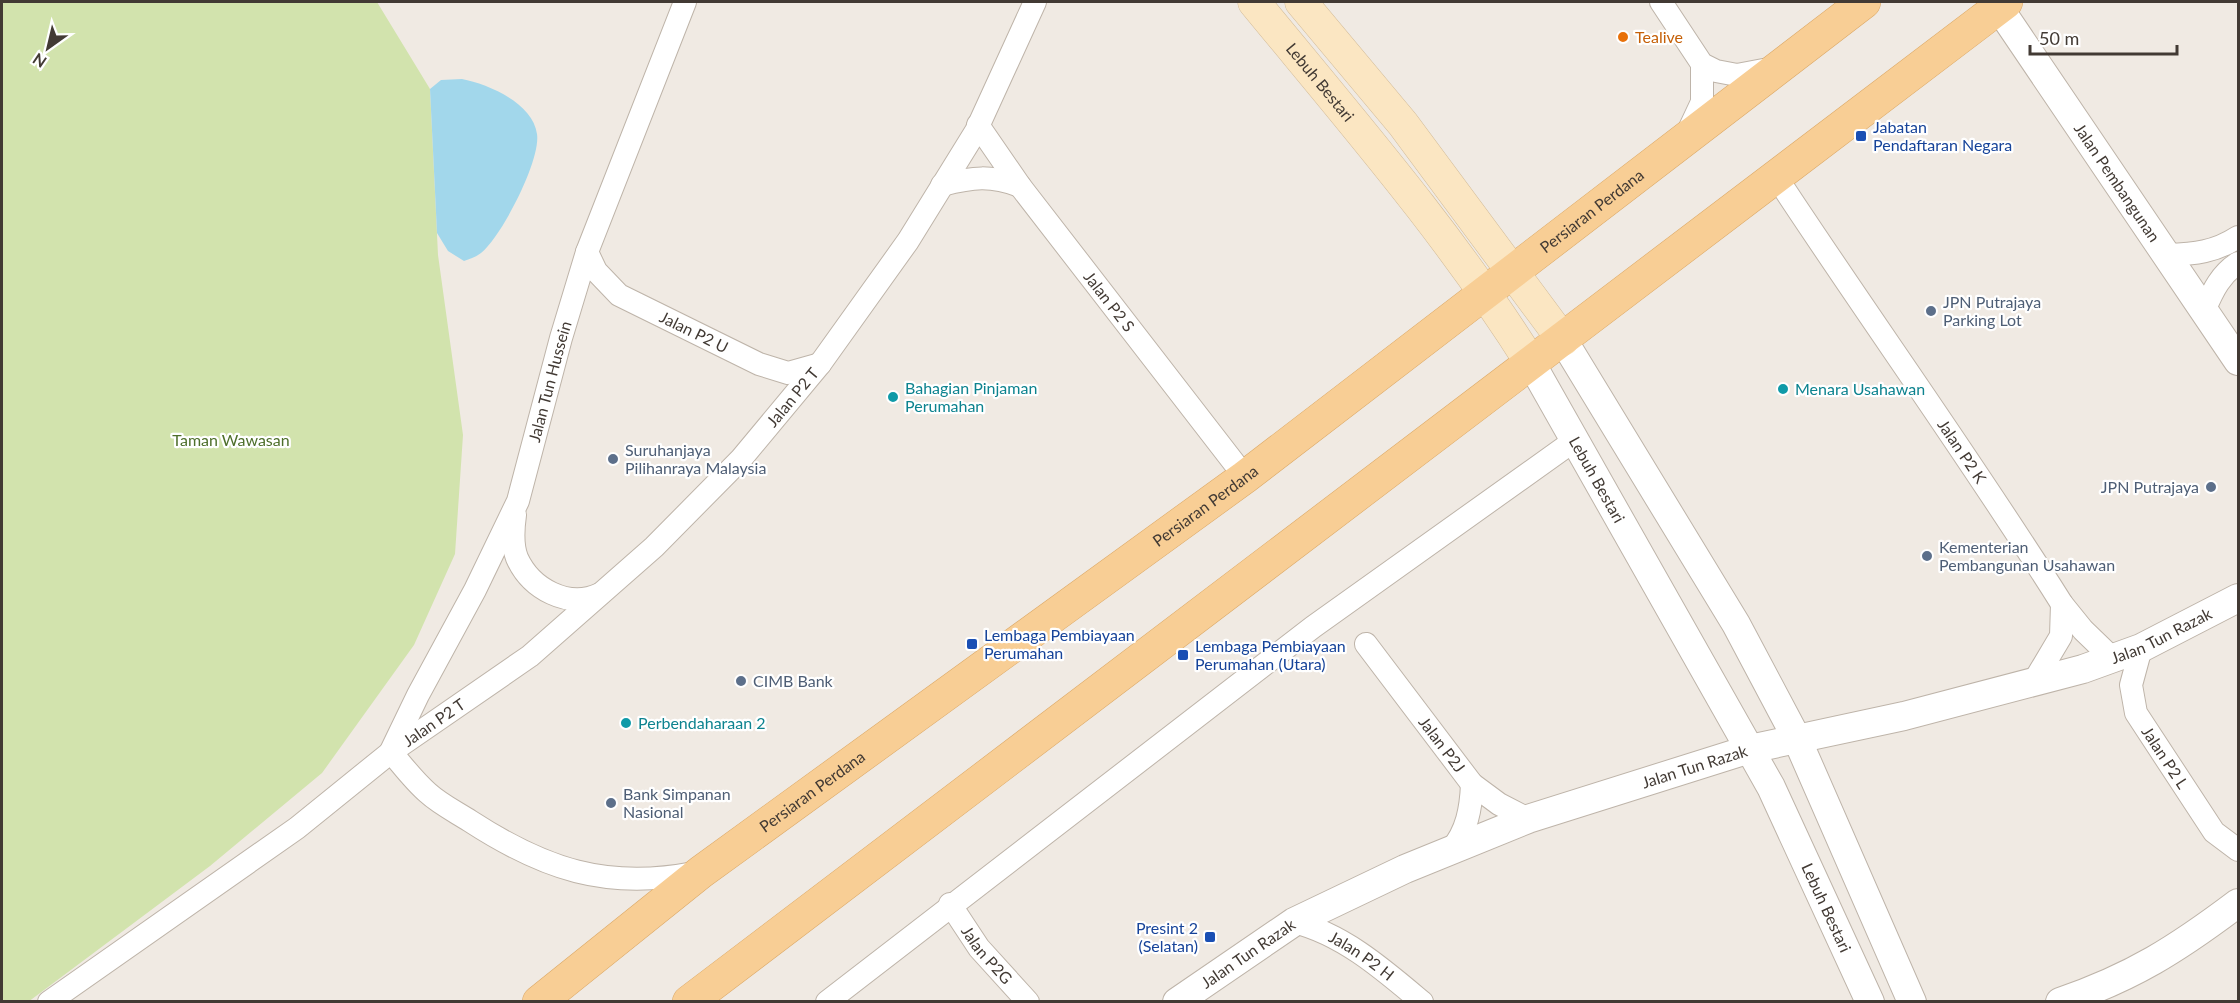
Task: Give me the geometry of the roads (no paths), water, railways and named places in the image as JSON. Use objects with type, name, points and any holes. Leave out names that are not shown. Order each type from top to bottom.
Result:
[{"type":"main road","name":"Lebuh Bestari","points":[[1254,2],[1354,122],[1486,292],[1531,363]]},
{"type":"main road","points":[[1301,2],[1403,124],[1514,270],[1563,340]]},
{"type":"main road","name":"Persiaran Perdana","points":[[539,1002],[701,872],[1245,477],[1864,2]]},
{"type":"main road","points":[[689,1002],[1777,178],[2000,3]]},
{"type":"street","name":"Jalan Tun Hussein","points":[[391,752],[417,695],[475,591],[518,501],[561,338],[587,252],[685,2]]},
{"type":"street","name":"Jalan P2 T","points":[[49,1002],[297,828],[391,752],[530,656],[607,591],[741,459],[820,364],[908,241],[978,125],[1035,2]]},
{"type":"street","points":[[1661,2],[1702,64],[1716,71],[1737,75],[1780,67]]},
{"type":"street","name":"Jalan Pembangunan","points":[[2000,3],[2238,361]]},
{"type":"street","points":[[1684,140],[1702,102],[1702,64]]},
{"type":"street","name":"Jalan P2 S","points":[[978,125],[1020,186],[1245,477]]},
{"type":"street","points":[[942,185],[975,178],[998,178],[1020,186]]},
{"type":"street","name":"Jalan P2 K","points":[[1777,178],[1892,351],[1941,418],[2062,604],[2083,630],[2113,659]]},
{"type":"street","points":[[2167,255],[2199,254],[2222,248],[2238,237]]},
{"type":"street","name":"Jalan P2 U","points":[[587,252],[596,271],[620,295],[748,359],[773,370],[788,373],[820,364]]},
{"type":"street","points":[[2205,309],[2214,287],[2229,269],[2238,263]]},
{"type":"street","points":[[1563,340],[1736,624],[1797,739],[1912,1002]]},
{"type":"street","name":"Lebuh Bestari","points":[[1531,363],[1750,749],[1870,1002]]},
{"type":"street","points":[[826,1002],[950,904],[1313,627],[1575,440]]},
{"type":"street","points":[[518,501],[513,538],[516,556],[525,572],[538,586],[554,595],[572,599],[591,598],[607,591]]},
{"type":"street","name":"Jalan Tun Razak","points":[[1177,1002],[1294,922],[1405,869],[1528,819],[1750,749],[1904,716],[2032,683],[2113,659],[2141,648],[2238,598]]},
{"type":"street","points":[[2032,683],[2052,655],[2061,636],[2062,604]]},
{"type":"street","name":"Jalan P2J","points":[[1366,644],[1414,704],[1472,784],[1499,804],[1528,819]]},
{"type":"street","name":"Jalan P2 L","points":[[2141,648],[2131,685],[2136,713],[2214,832],[2238,850]]},
{"type":"street","points":[[391,752],[428,794],[507,845],[531,856],[598,877],[636,881],[656,881],[701,872]]},
{"type":"street","points":[[1451,850],[1462,837],[1471,803],[1472,784]]},
{"type":"street","points":[[2060,1002],[2137,972],[2166,955],[2238,903]]},
{"type":"street","name":"Jalan P2G","points":[[950,904],[979,948],[1028,1002]]},
{"type":"street","name":"Jalan P2 H","points":[[1294,922],[1318,928],[1342,942],[1385,971],[1422,1002]]},
{"type":"street","points":[[716,1002],[750,957]]},
{"type":"water","points":[[462,79],[496,90],[518,104],[534,123],[537,134],[537,146],[527,179],[509,215],[490,244],[475,257],[464,261],[448,251],[437,233],[430,89],[441,80]]},
{"type":"place","name":"Tealive","points":[[1623,37]]},
{"type":"place","name":"Jabatan Pendaftaran Negara","points":[[1861,136]]},
{"type":"place","name":"JPN Putrajaya Parking Lot","points":[[1931,311]]},
{"type":"place","name":"Menara Usahawan","points":[[1783,389]]},
{"type":"place","name":"Bahagian Pinjaman Perumahan","points":[[893,397]]},
{"type":"place","name":"Suruhanjaya Pilihanraya Malaysia","points":[[613,459]]},
{"type":"place","name":"JPN Putrajaya","points":[[2211,487]]},
{"type":"place","name":"Kementerian Pembangunan Usahawan","points":[[1927,556]]},
{"type":"place","name":"Lembaga Pembiayaan Perumahan","points":[[972,644]]},
{"type":"place","name":"Lembaga Pembiayaan Perumahan (Utara)","points":[[1183,655]]},
{"type":"place","name":"CIMB Bank","points":[[741,681]]},
{"type":"place","name":"Perbendaharaan 2","points":[[626,723]]},
{"type":"place","name":"Bank Simpanan Nasional","points":[[611,803]]},
{"type":"place","name":"Presint 2 (Selatan)","points":[[1210,937]]},
{"type":"park label","name":"Taman Wawasan","points":[[231,440]]}]
